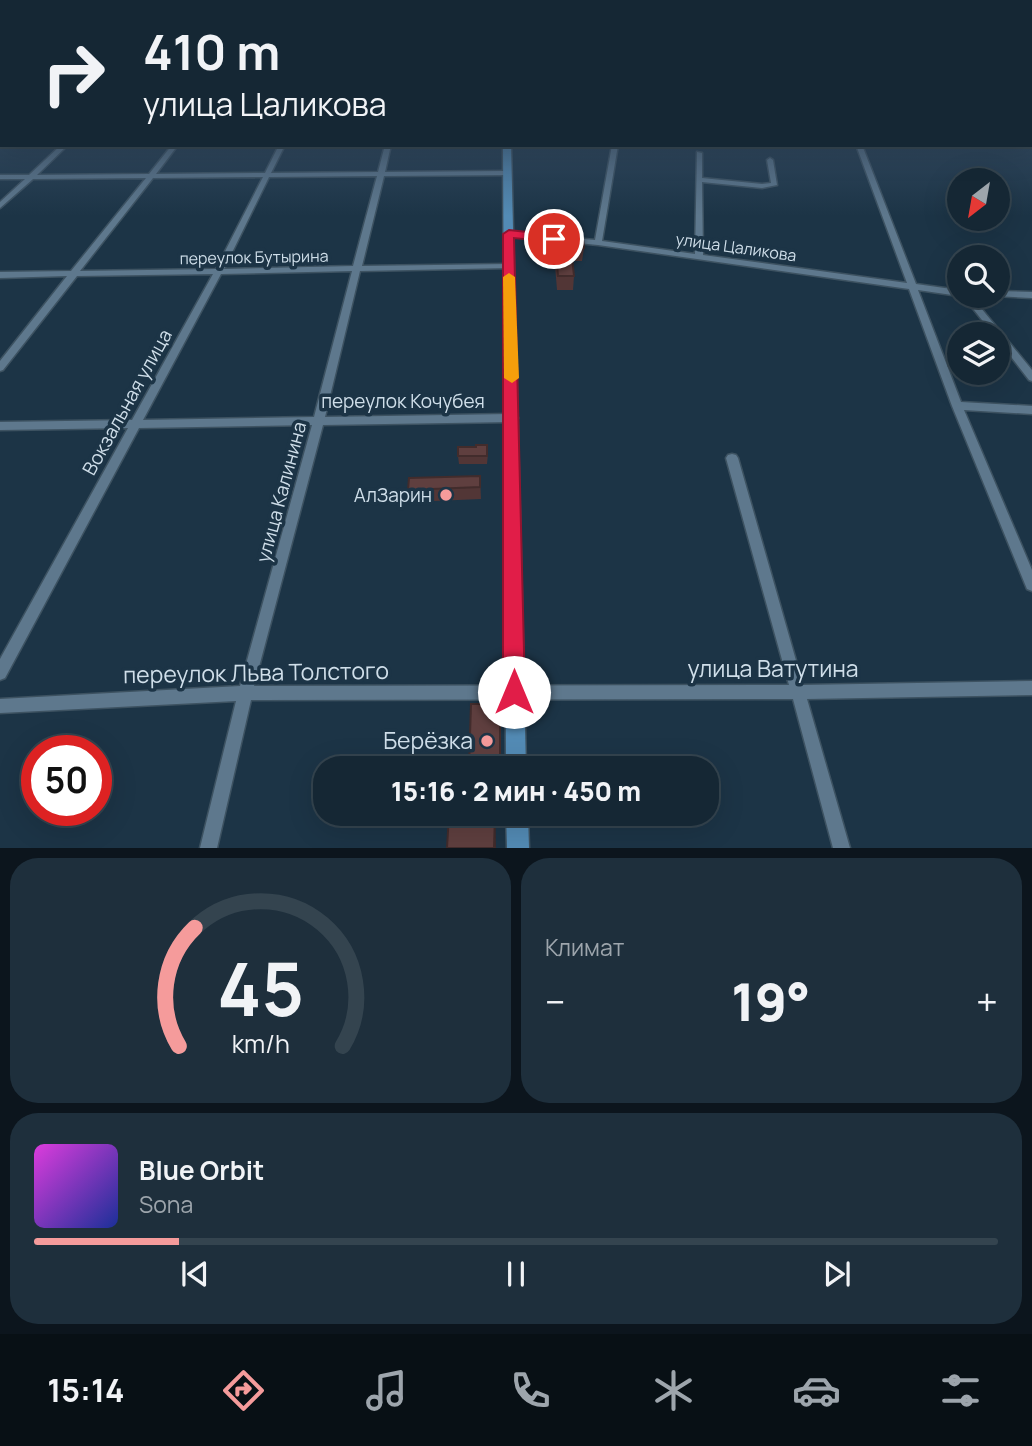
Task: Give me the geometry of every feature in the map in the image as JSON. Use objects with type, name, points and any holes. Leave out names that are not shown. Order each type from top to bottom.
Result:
[{"type":"main road","points":[[507,147],[513,418],[516,756]]},
{"type":"main road","points":[[517,826],[518,848]]},
{"type":"street","points":[[0,206],[63,147]]},
{"type":"street","points":[[0,368],[173,147]]},
{"type":"street","name":"Вокзальная улица","points":[[0,673],[218,272],[281,147]]},
{"type":"street","name":"улица Калинина","points":[[208,848],[244,693],[319,419],[387,147]]},
{"type":"street","points":[[598,243],[615,147]]},
{"type":"street","points":[[860,147],[957,406],[1032,585]]},
{"type":"street","points":[[699,153],[699,257]]},
{"type":"street","points":[[699,180],[762,186],[775,184],[769,160]]},
{"type":"street","points":[[0,177],[507,173]]},
{"type":"street","name":"улица Цаликова","points":[[509,234],[598,243],[947,291]]},
{"type":"street","name":"переулок Бутырина","points":[[0,275],[509,266]]},
{"type":"street","points":[[1010,294],[1032,295]]},
{"type":"street","points":[[977,308],[1032,377]]},
{"type":"street","points":[[957,406],[1032,410]]},
{"type":"street","name":"переулок Кочубея","points":[[0,426],[513,418]]},
{"type":"street","points":[[732,458],[842,848]]},
{"type":"street","name":"улица Ватутина","points":[[514,692],[796,692],[1032,688]]},
{"type":"street","name":"переулок Льва Толстого","points":[[0,706],[244,693],[514,692]]},
{"type":"building","points":[[555,239],[583,239],[584,248],[571,248],[574,276],[558,276]]},
{"type":"building","points":[[487,445],[487,456],[458,456],[458,447]]},
{"type":"building","points":[[480,476],[480,487],[408,490],[409,478]]},
{"type":"building","name":"Берёзка","points":[[471,704],[500,704],[500,756],[469,756]]},
{"type":"building","points":[[448,826],[495,826],[494,848],[447,848]]},
{"type":"slow traffic","points":[[509,277],[512,378]]},
{"type":"place","name":"АлЗарин","points":[[446,495]]},
{"type":"place","name":"Берёзка","points":[[487,741]]},
{"type":"route","points":[[514,692],[509,234],[554,239]]}]
